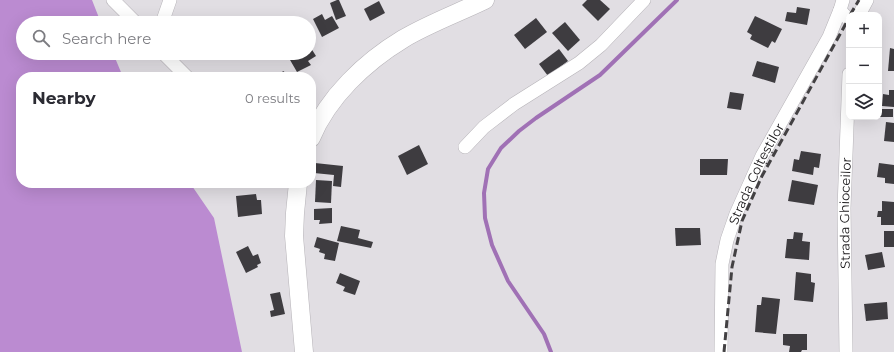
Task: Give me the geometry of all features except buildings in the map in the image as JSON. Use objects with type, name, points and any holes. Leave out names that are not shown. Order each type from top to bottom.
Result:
[{"type":"main road","points":[[316,129],[326,110],[343,88],[380,54],[403,39],[485,0]]},
{"type":"main road","points":[[298,188],[294,236],[304,352]]},
{"type":"street","points":[[113,0],[129,16]]},
{"type":"street","points":[[164,16],[170,0]]},
{"type":"street","points":[[465,147],[484,127],[514,104],[579,63],[601,45],[644,0]]},
{"type":"street","points":[[860,12],[867,0]]},
{"type":"street","name":"Strada Colțeștilor","points":[[721,352],[722,264],[727,240],[736,214],[762,156],[844,10]]},
{"type":"street","points":[[170,60],[182,72]]},
{"type":"street","name":"Strada Ghioceilor","points":[[846,352],[844,208],[849,84]]},
{"type":"shaded area","points":[[0,0],[92,0],[98,16],[16,16],[16,60],[116,60],[121,72],[16,72],[16,188],[193,188],[214,218],[242,352],[0,352]]},
{"type":"waterway","points":[[551,352],[544,334],[508,281],[492,245],[485,218],[484,193],[488,169],[501,148],[519,131],[600,75],[677,0]]},
{"type":"railway","points":[[852,12],[859,0]]},
{"type":"railway","points":[[724,352],[732,267],[742,221],[762,176],[846,23]]}]
